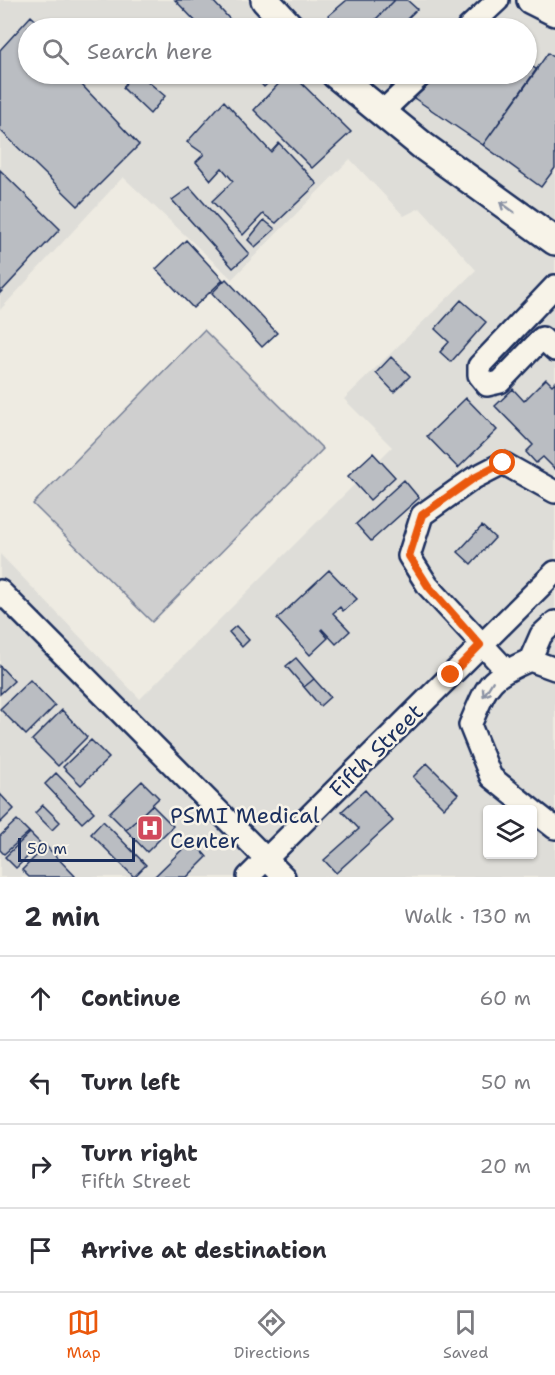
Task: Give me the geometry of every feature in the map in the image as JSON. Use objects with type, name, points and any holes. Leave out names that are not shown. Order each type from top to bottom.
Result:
[{"type":"main road","points":[[531,0],[555,12]]},
{"type":"main road","points":[[269,3],[282,18]]},
{"type":"main road","points":[[347,84],[423,146],[555,241]]},
{"type":"street","points":[[479,18],[498,0]]},
{"type":"street","points":[[382,112],[411,84]]},
{"type":"street","points":[[555,286],[479,366],[479,375],[488,385],[500,382],[542,338],[555,350]]},
{"type":"street","points":[[506,670],[480,645],[428,586],[409,556],[422,515],[474,478],[503,463],[555,492]]},
{"type":"street","name":"Fifth Street","points":[[248,877],[555,572]]},
{"type":"street","points":[[0,591],[284,877]]},
{"type":"street","points":[[530,660],[541,635],[555,622]]},
{"type":"street","points":[[526,805],[491,777],[470,725],[488,684],[506,670],[530,660],[555,669]]},
{"type":"street","points":[[537,814],[555,828]]},
{"type":"shaded area","points":[[0,0],[555,0],[555,877],[0,877],[0,554],[140,699],[392,447],[344,399],[476,270],[420,208],[404,216],[350,159],[232,279],[123,177],[0,310]]},
{"type":"shaded area","points":[[204,330],[323,449],[152,622],[33,504]]},
{"type":"building","points":[[175,0],[212,0],[229,18],[192,18]]},
{"type":"building","points":[[347,0],[395,0],[377,18],[330,18],[328,16]]},
{"type":"building","points":[[395,0],[407,0],[417,9],[408,18],[377,18]]},
{"type":"building","points":[[18,30],[18,84],[81,84],[139,145],[78,206],[0,130],[0,50]]},
{"type":"building","points":[[548,53],[555,58],[555,168],[541,187],[483,145],[526,84],[537,84],[537,69]]},
{"type":"building","points":[[125,84],[151,84],[165,96],[150,114],[123,88]]},
{"type":"building","points":[[279,84],[302,84],[351,132],[312,168],[254,110]]},
{"type":"building","points":[[430,84],[527,84],[483,145],[414,98]]},
{"type":"building","points":[[224,101],[271,152],[279,143],[317,184],[276,223],[263,214],[243,235],[212,201],[233,181],[222,168],[211,180],[196,162],[204,154],[187,142]]},
{"type":"building","points":[[0,170],[60,229],[0,293]]},
{"type":"building","points":[[190,187],[249,254],[233,268],[172,200]]},
{"type":"building","points":[[264,220],[275,229],[255,247],[248,240]]},
{"type":"building","points":[[186,240],[223,280],[193,308],[156,269]]},
{"type":"building","points":[[226,279],[277,333],[262,347],[212,293]]},
{"type":"building","points":[[461,300],[486,322],[451,362],[440,352],[449,342],[435,329]]},
{"type":"building","points":[[391,357],[410,376],[394,392],[376,373]]},
{"type":"building","points":[[546,379],[552,385],[555,382],[555,469],[543,457],[536,463],[526,452],[533,445],[495,406],[513,389],[524,401]]},
{"type":"building","points":[[466,398],[497,430],[458,468],[427,436]]},
{"type":"building","points":[[373,453],[395,477],[370,500],[348,476]]},
{"type":"building","points":[[404,480],[419,498],[371,541],[356,524]]},
{"type":"building","points":[[482,526],[495,538],[471,564],[458,552]]},
{"type":"building","points":[[329,570],[357,599],[343,611],[340,607],[333,613],[350,631],[336,644],[322,629],[328,638],[310,655],[277,619]]},
{"type":"building","points":[[236,626],[249,640],[242,647],[229,632]]},
{"type":"building","points":[[296,658],[314,679],[304,687],[286,666]]},
{"type":"building","points":[[0,666],[14,681],[0,694]]},
{"type":"building","points":[[314,679],[330,697],[320,706],[304,687]]},
{"type":"building","points":[[30,680],[55,706],[26,735],[0,709]]},
{"type":"building","points":[[62,710],[87,737],[58,766],[32,740]]},
{"type":"building","points":[[91,740],[109,758],[81,785],[63,767]]},
{"type":"building","points":[[427,763],[458,794],[444,808],[413,777]]},
{"type":"building","points":[[56,773],[94,812],[82,823],[45,784]]},
{"type":"building","points":[[142,781],[159,798],[126,830],[109,813]]},
{"type":"building","points":[[365,790],[393,821],[336,873],[324,860],[359,829],[342,811]]},
{"type":"building","points":[[0,794],[14,809],[0,823]]},
{"type":"building","points":[[43,805],[60,822],[52,830],[35,813]]},
{"type":"building","name":"PSMI Medical Center","points":[[152,805],[173,826],[147,852],[126,830]]},
{"type":"building","points":[[17,820],[29,832],[4,854],[0,850],[0,836]]},
{"type":"building","points":[[103,821],[146,865],[134,877],[91,834]]},
{"type":"building","points":[[30,833],[41,844],[16,868],[5,857]]},
{"type":"building","points":[[192,840],[207,857],[187,877],[154,877]]},
{"type":"building","points":[[46,846],[74,877],[29,877],[22,870]]},
{"type":"place","name":"PSMI Medical Center","points":[[150,828]]},
{"type":"route","points":[[451,675],[480,645],[428,586],[409,556],[422,515],[474,478],[503,463]]}]
